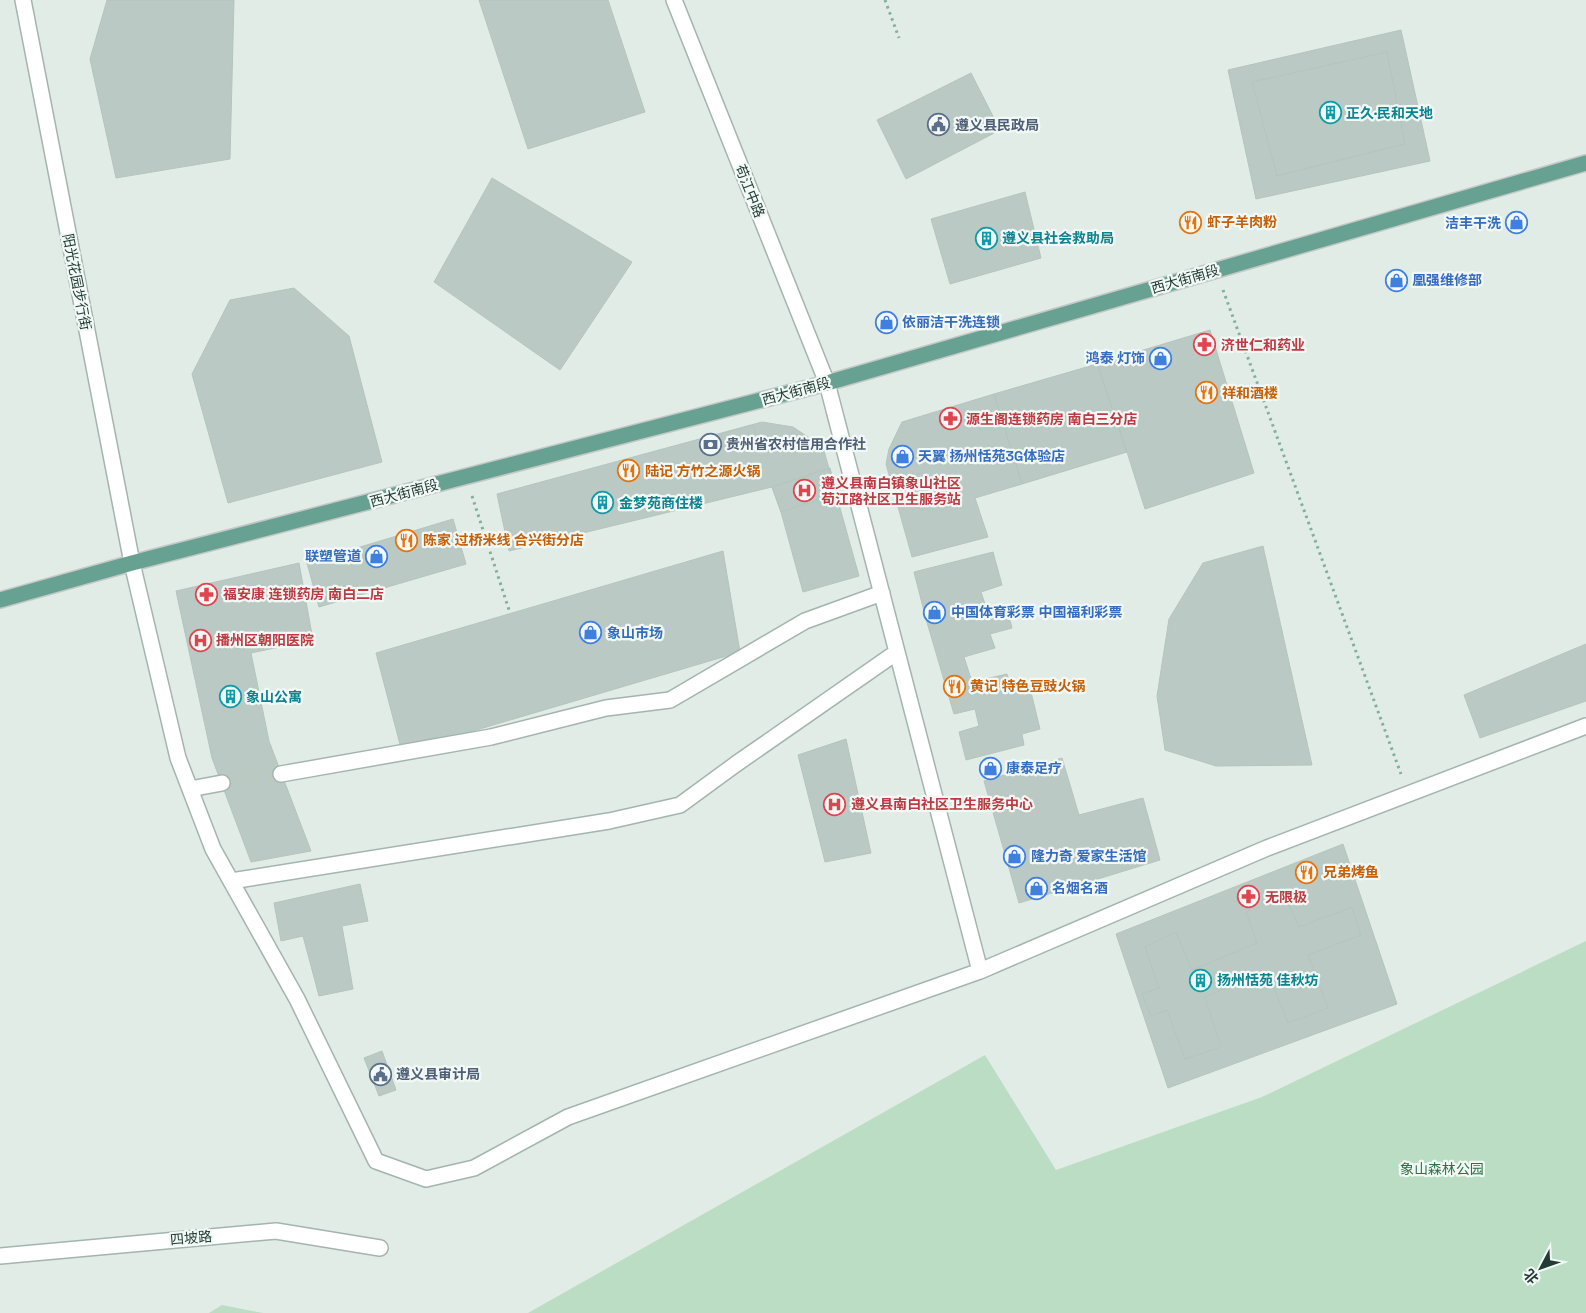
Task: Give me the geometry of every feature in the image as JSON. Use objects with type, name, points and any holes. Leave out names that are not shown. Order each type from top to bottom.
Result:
[{"type":"main road","name":"西大街南段","points":[[0,600],[827,383],[1586,163]]},
{"type":"street","name":"阳光花园步行街","points":[[23,0],[132,564],[178,758],[213,849],[297,999],[376,1161],[426,1179],[474,1168],[568,1117],[980,971],[1267,848],[1586,726]]},
{"type":"street","name":"苟江中路","points":[[674,0],[827,383],[980,971]]},
{"type":"street","points":[[281,774],[491,736],[606,708],[670,700],[805,620],[882,593]]},
{"type":"street","points":[[231,881],[609,821],[680,806],[736,764],[897,652]]},
{"type":"street","points":[[190,789],[222,783]]},
{"type":"street","name":"四坡路","points":[[0,1256],[276,1231],[380,1248]]},
{"type":"path","points":[[885,0],[899,38]]},
{"type":"path","points":[[1216,270],[1408,793]]},
{"type":"path","points":[[466,477],[510,613]]},
{"type":"green space","name":"象山森林公园","points":[[1586,941],[1586,1313],[528,1313],[985,1055],[1056,1170],[1262,1097]]},
{"type":"green space","points":[[222,1305],[263,1313],[209,1313]]},
{"type":"building","points":[[107,0],[234,0],[230,159],[116,178],[90,59]]},
{"type":"building","points":[[479,0],[608,0],[645,112],[528,149]]},
{"type":"building","points":[[1401,30],[1430,161],[1256,199],[1228,70]]},
{"type":"building","name":"正久·民和天地","points":[[1387,52],[1405,144],[1277,176],[1252,82]]},
{"type":"building","name":"遵义县民政局","points":[[971,73],[1000,130],[906,179],[877,120]]},
{"type":"building","points":[[492,178],[632,262],[560,370],[434,282]]},
{"type":"building","name":"遵义县社会救助局","points":[[1025,192],[1041,258],[950,284],[931,219]]},
{"type":"building","points":[[294,288],[349,336],[382,462],[228,503],[192,374],[230,300]]},
{"type":"building","points":[[1210,330],[1254,473],[1145,509],[1097,364]]},
{"type":"building","points":[[1097,364],[1127,452],[1022,484],[994,394]]},
{"type":"building","points":[[994,394],[1022,484],[975,498],[988,537],[912,557],[886,464],[889,449],[902,422]]},
{"type":"building","name":"金梦苑商住楼","points":[[762,422],[793,427],[823,447],[859,576],[803,592],[781,512],[772,487],[509,551],[497,494]]},
{"type":"building","points":[[753,425],[758,440],[727,451],[721,434]]},
{"type":"building","name":"遵义县南白镇象山社区 苟江路社区卫生服务站","points":[[830,468],[837,494],[781,512],[772,487]]},
{"type":"building","points":[[453,519],[466,564],[319,607],[307,563]]},
{"type":"building","points":[[1263,546],[1312,765],[1216,766],[1165,750],[1157,696],[1169,619],[1203,563]]},
{"type":"building","name":"象山市场","points":[[723,551],[740,652],[402,752],[376,653]]},
{"type":"building","points":[[993,552],[1002,585],[981,592],[988,613],[1007,608],[1012,628],[990,634],[995,648],[964,657],[972,682],[1007,674],[1011,689],[1029,684],[1040,729],[1022,734],[1024,745],[966,760],[959,732],[979,726],[975,709],[954,714],[914,572]]},
{"type":"building","name":"象山公寓","points":[[299,563],[313,640],[251,653],[269,741],[311,851],[251,862],[212,758],[176,591]]},
{"type":"building","points":[[1586,644],[1586,701],[1480,738],[1464,695]]},
{"type":"building","name":"遵义县南白社区卫生服务中心","points":[[846,739],[871,853],[825,862],[798,755]]},
{"type":"building","points":[[1062,758],[1079,815],[1143,798],[1160,860],[1019,903],[984,781]]},
{"type":"building","points":[[1343,844],[1397,1004],[1168,1088],[1116,934]]},
{"type":"building","points":[[360,884],[368,921],[342,926],[353,989],[319,996],[303,936],[281,941],[274,903]]},
{"type":"building","name":"扬州恬苑 佳秋坊","points":[[1285,897],[1299,927],[1352,907],[1361,935],[1308,955],[1328,1008],[1288,1023],[1267,971],[1205,997],[1221,1047],[1185,1059],[1167,1010],[1151,1016],[1142,994],[1159,988],[1145,947],[1176,932],[1192,970],[1257,943],[1246,912]]},
{"type":"building","name":"遵义县审计局","points":[[382,1051],[396,1090],[379,1096],[364,1058]]},
{"type":"tunnel","points":[[222,783],[281,774]]},
{"type":"place","name":"正久·民和天地","points":[[1330,113]]},
{"type":"place","name":"遵义县民政局","points":[[939,125]]},
{"type":"place","name":"虾子羊肉粉","points":[[1191,222]]},
{"type":"place","name":"洁丰干洗","points":[[1517,223]]},
{"type":"place","name":"遵义县社会救助局","points":[[986,238]]},
{"type":"place","name":"凰强维修部","points":[[1396,280]]},
{"type":"place","name":"依丽洁干洗连锁","points":[[886,322]]},
{"type":"place","name":"济世仁和药业","points":[[1205,345]]},
{"type":"place","name":"鸿泰 灯饰","points":[[1161,358]]},
{"type":"place","name":"祥和酒楼","points":[[1206,393]]},
{"type":"place","name":"源生阁连锁药房 南白三分店","points":[[950,419]]},
{"type":"place","name":"贵州省农村信用合作社","points":[[710,444]]},
{"type":"place","name":"天翼 扬州恬苑3G体验店","points":[[902,456]]},
{"type":"place","name":"陆记 方竹之源火锅","points":[[629,471]]},
{"type":"place","name":"遵义县南白镇象山社区 苟江路社区卫生服务站","points":[[805,491]]},
{"type":"place","name":"金梦苑商住楼","points":[[603,503]]},
{"type":"place","name":"陈家 过桥米线 合兴街分店","points":[[407,540]]},
{"type":"place","name":"联塑管道","points":[[377,556]]},
{"type":"place","name":"福安康 连锁药房 南白二店","points":[[207,594]]},
{"type":"place","name":"中国体育彩票 中国福利彩票","points":[[935,612]]},
{"type":"place","name":"象山市场","points":[[591,633]]},
{"type":"place","name":"播州区朝阳医院","points":[[200,640]]},
{"type":"place","name":"黄记 特色豆豉火锅","points":[[954,686]]},
{"type":"place","name":"象山公寓","points":[[230,697]]},
{"type":"place","name":"康泰足疗","points":[[990,768]]},
{"type":"place","name":"遵义县南白社区卫生服务中心","points":[[835,804]]},
{"type":"place","name":"隆力奇 爱家生活馆","points":[[1015,856]]},
{"type":"place","name":"兄弟烤鱼","points":[[1307,872]]},
{"type":"place","name":"名烟名酒","points":[[1036,888]]},
{"type":"place","name":"无限极","points":[[1249,897]]},
{"type":"place","name":"扬州恬苑 佳秋坊","points":[[1201,980]]},
{"type":"place","name":"遵义县审计局","points":[[380,1074]]}]
